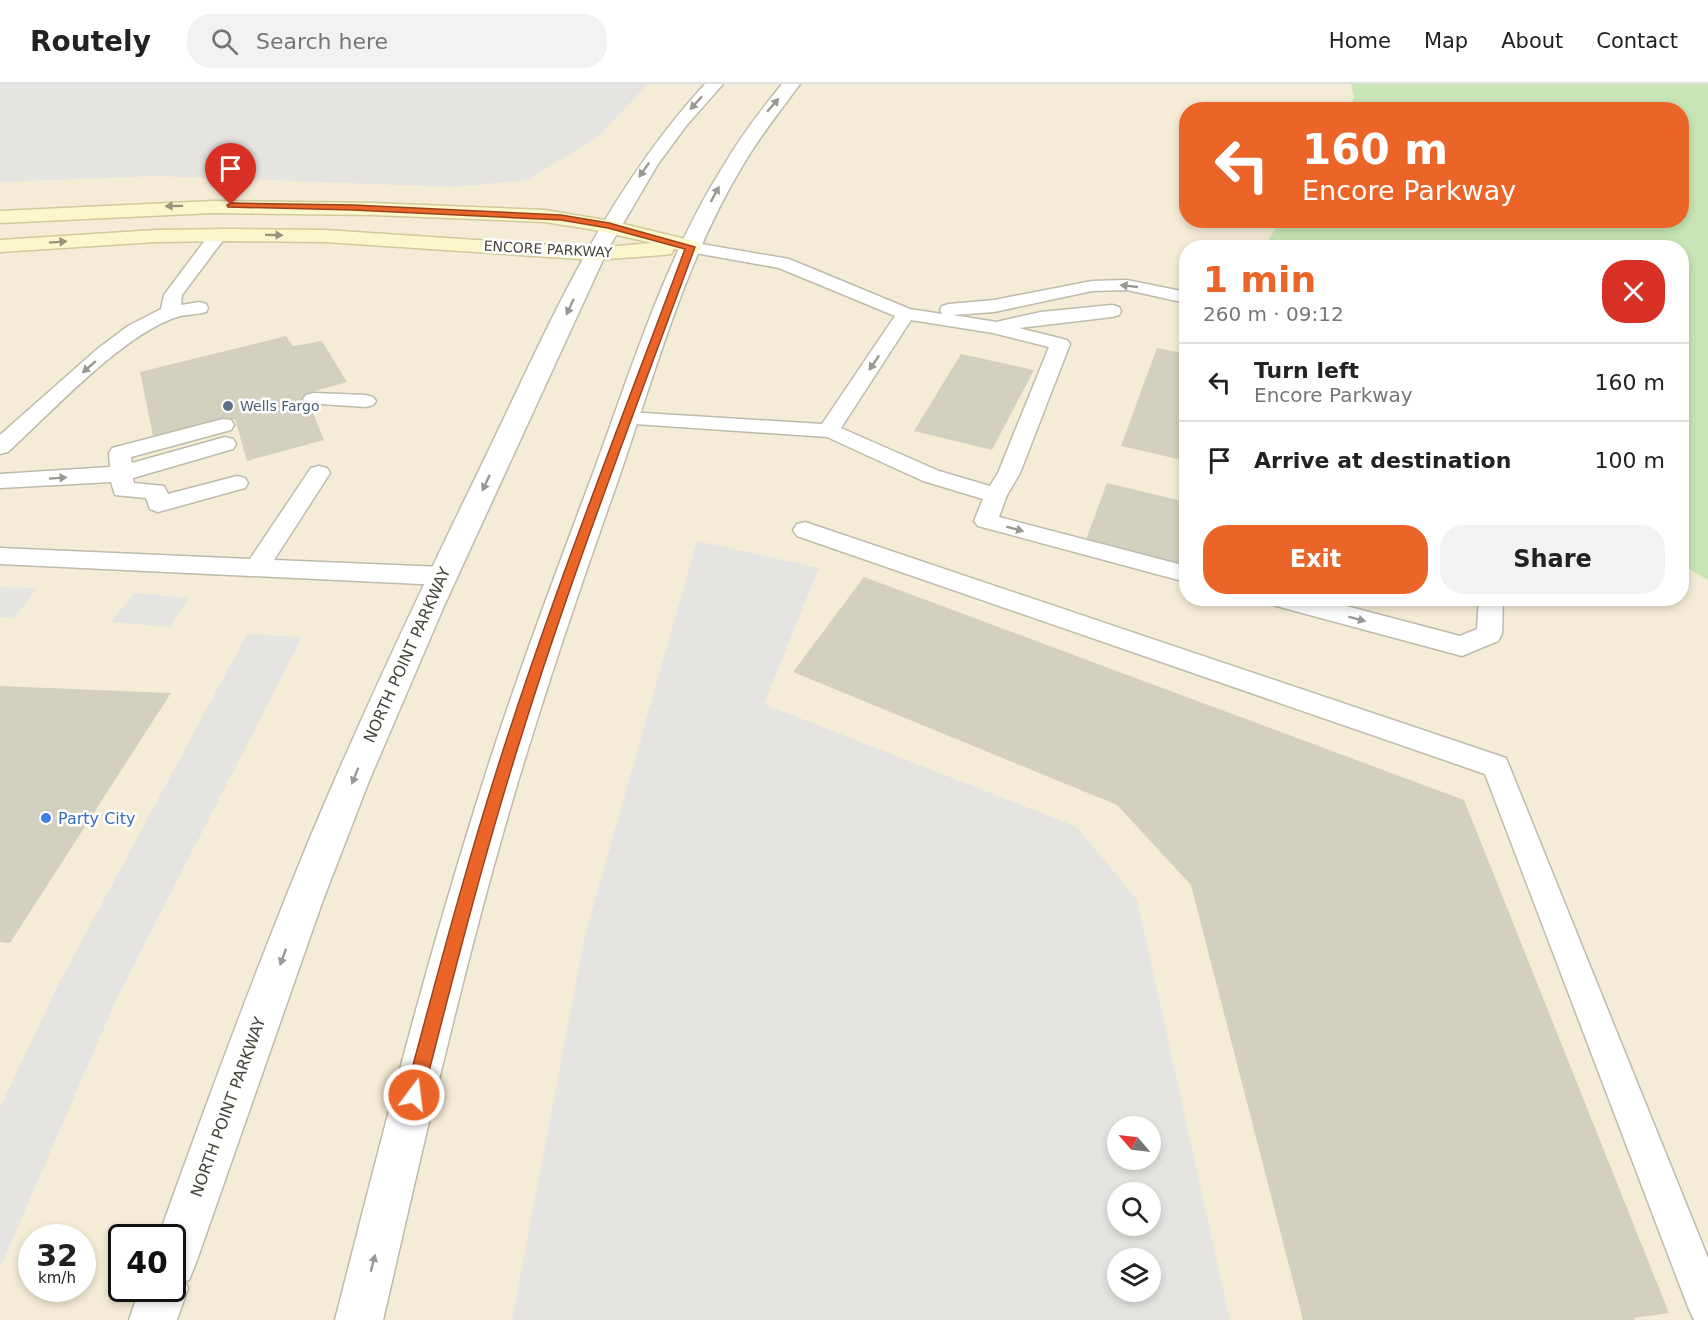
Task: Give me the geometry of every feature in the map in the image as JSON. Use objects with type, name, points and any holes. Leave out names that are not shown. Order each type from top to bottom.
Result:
[{"type":"main road","name":"ENCORE PARKWAY","points":[[0,217],[151,207],[252,205],[561,217],[609,226],[690,247]]},
{"type":"main road","name":"ENCORE PARKWAY","points":[[0,246],[156,236],[218,235],[325,237],[595,254],[690,247]]},
{"type":"street","name":"NORTH POINT PARKWAY","points":[[186,1224],[304,900],[375,725],[442,576],[609,226],[660,147],[714,84]]},
{"type":"street","points":[[359,1320],[411,1105],[465,901],[516,730],[566,583],[690,247],[737,155],[768,111],[791,84]]},
{"type":"street","points":[[153,1320],[159,1302]]},
{"type":"lane","points":[[170,312],[173,295],[218,235]]},
{"type":"lane","points":[[690,247],[783,263],[906,314],[994,327],[1060,344]]},
{"type":"lane","points":[[906,314],[994,306],[1092,286],[1127,285],[1179,296]]},
{"type":"lane","points":[[0,447],[87,368],[135,330],[170,312],[199,308]]},
{"type":"lane","points":[[994,327],[1112,311]]},
{"type":"lane","points":[[828,431],[906,314]]},
{"type":"lane","points":[[1077,314],[1060,344],[986,521],[1179,572]]},
{"type":"lane","points":[[316,408],[357,406]]},
{"type":"lane","points":[[627,418],[828,431],[842,435],[931,477],[996,495]]},
{"type":"lane","points":[[120,469],[230,452]]},
{"type":"lane","points":[[120,469],[123,490],[157,497],[230,452]]},
{"type":"lane","points":[[0,481],[120,469],[230,452]]},
{"type":"lane","points":[[256,568],[315,469]]},
{"type":"lane","points":[[805,530],[1496,766],[1708,1307]]},
{"type":"lane","points":[[0,556],[442,576]]},
{"type":"lane","points":[[1310,606],[1462,646],[1489,634],[1491,606]]},
{"type":"shaded area","points":[[0,84],[1351,84],[1354,98],[1351,102],[1179,102],[1179,228],[1276,228],[1268,240],[1179,240],[1179,606],[1689,606],[1689,569],[1708,580],[1708,1320],[0,1320]]},
{"type":"shaded area","points":[[0,84],[648,84],[600,135],[528,180],[454,187],[157,176],[0,182]]},
{"type":"shaded area","points":[[697,541],[819,568],[764,704],[1077,827],[1137,900],[1230,1320],[512,1320],[585,935]]},
{"type":"shaded area","points":[[0,587],[37,588],[14,618],[0,617]]},
{"type":"shaded area","points":[[134,593],[189,598],[169,627],[111,622]]},
{"type":"shaded area","points":[[247,634],[302,637],[116,1000],[0,1268],[0,1108],[57,987]]},
{"type":"green space","points":[[1351,84],[1708,84],[1708,580],[1689,569],[1689,240],[1268,240],[1276,228],[1689,228],[1689,102],[1351,102],[1354,98]]},
{"type":"building","name":"Wells Fargo","points":[[286,336],[293,346],[322,341],[347,382],[305,394],[324,440],[247,461],[235,419],[154,441],[140,372]]},
{"type":"building","points":[[1157,348],[1179,353],[1179,459],[1121,446]]},
{"type":"building","points":[[961,354],[1034,370],[992,450],[914,431]]},
{"type":"building","points":[[1107,483],[1179,500],[1179,565],[1085,542]]},
{"type":"building","points":[[864,577],[1464,800],[1669,1313],[1634,1318],[1635,1320],[1303,1320],[1191,885],[1117,805],[793,672]]},
{"type":"building","name":"Party City","points":[[0,686],[171,693],[10,943],[0,942]]},
{"type":"place","name":"Wells Fargo","points":[[228,406]]},
{"type":"place","name":"Party City","points":[[46,818]]},
{"type":"route","points":[[231,205],[353,207],[561,217],[609,226],[690,247],[566,583],[516,730],[465,901],[414,1095]]}]
